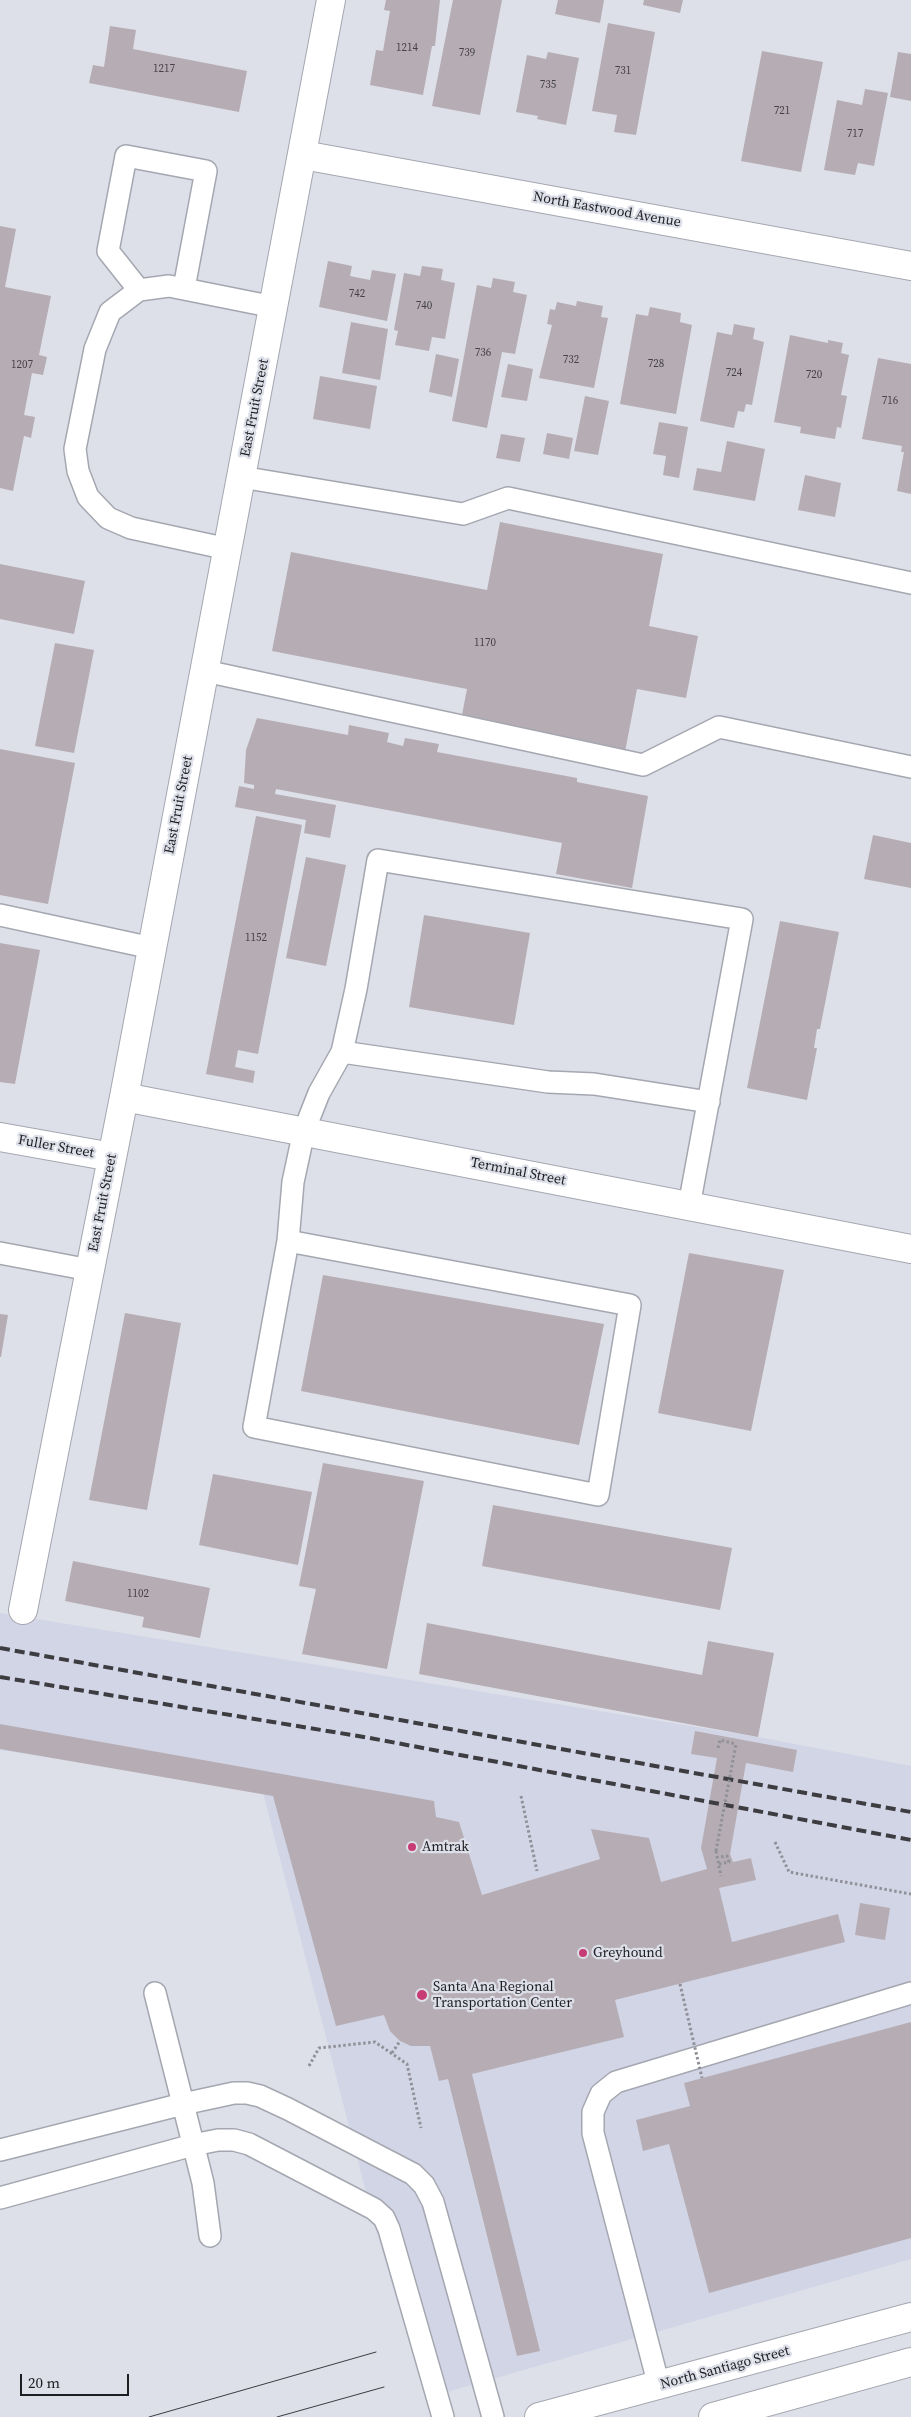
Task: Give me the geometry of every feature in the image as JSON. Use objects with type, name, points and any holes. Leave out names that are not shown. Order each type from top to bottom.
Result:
[{"type":"street","name":"East Fruit Street","points":[[23,1610],[124,1097],[331,0]]},
{"type":"street","name":"North Eastwood Avenue","points":[[303,155],[911,266]]},
{"type":"street","name":"Terminal Street","points":[[124,1097],[911,1249]]},
{"type":"street","name":"Fuller Street","points":[[0,1137],[112,1157]]},
{"type":"street","name":"North Santiago Street","points":[[539,2417],[911,2317]]},
{"type":"street","points":[[713,2417],[911,2362]]},
{"type":"lane","points":[[139,290],[108,251],[126,156],[206,171],[184,288]]},
{"type":"lane","points":[[228,549],[132,528],[108,518],[88,497],[78,471],[75,449],[95,349],[110,312],[139,290],[169,286],[274,307]]},
{"type":"lane","points":[[241,477],[463,514],[508,498],[911,583]]},
{"type":"lane","points":[[205,671],[643,764],[719,727],[911,767]]},
{"type":"lane","points":[[288,1241],[630,1305],[598,1494],[254,1427],[288,1241],[292,1182],[304,1131],[319,1093],[342,1052],[356,989],[378,860],[742,920],[689,1206]]},
{"type":"lane","points":[[0,915],[152,948]]},
{"type":"lane","points":[[342,1052],[548,1082],[594,1084],[709,1102]]},
{"type":"lane","points":[[0,1253],[90,1270]]},
{"type":"lane","points":[[155,1993],[203,2183],[210,2236]]},
{"type":"lane","points":[[659,2386],[593,2133],[593,2112],[601,2094],[616,2082],[911,1993]]},
{"type":"lane","points":[[0,2150],[234,2093],[260,2096],[413,2174],[424,2185],[433,2202],[493,2417]]},
{"type":"lane","points":[[0,2198],[193,2145],[218,2140],[234,2140],[250,2144],[374,2209],[384,2218],[389,2228],[443,2417]]},
{"type":"path","points":[[718,1748],[720,1740],[736,1744],[716,1851],[721,1876]]},
{"type":"path","points":[[521,1796],[537,1871]]},
{"type":"path","points":[[775,1842],[789,1872],[911,1894]]},
{"type":"path","points":[[719,1864],[729,1862],[727,1856],[720,1857]]},
{"type":"path","points":[[680,1984],[702,2078]]},
{"type":"path","points":[[392,2053],[400,2041]]},
{"type":"path","points":[[309,2066],[319,2048],[375,2042],[407,2064],[421,2128]]},
{"type":"shaded area","points":[[0,1613],[758,1737],[911,1766],[911,2259],[426,2398],[375,2227],[262,1789],[0,1750]]},
{"type":"building","points":[[386,0],[440,0],[435,46],[432,46],[423,95],[370,85],[376,50],[383,51],[390,11],[384,10]]},
{"type":"building","points":[[453,0],[502,0],[480,115],[432,106]]},
{"type":"building","points":[[558,0],[604,0],[600,23],[555,14]]},
{"type":"building","points":[[644,0],[683,0],[680,13],[643,5]]},
{"type":"building","points":[[608,23],[655,32],[636,135],[614,132],[617,115],[592,111]]},
{"type":"building","points":[[110,26],[136,30],[133,49],[247,71],[239,112],[89,83],[93,65],[104,67]]},
{"type":"building","points":[[762,51],[823,62],[801,172],[741,161]]},
{"type":"building","points":[[548,52],[579,58],[566,125],[537,119],[538,116],[516,112],[527,55],[546,59]]},
{"type":"building","points":[[898,52],[911,54],[911,101],[890,97]]},
{"type":"building","points":[[865,89],[888,93],[874,166],[858,163],[855,175],[824,170],[837,100],[862,105]]},
{"type":"building","points":[[0,226],[16,229],[5,287],[51,296],[39,355],[47,357],[43,375],[32,373],[24,415],[35,417],[31,438],[24,436],[13,491],[0,488]]},
{"type":"building","points":[[328,261],[352,266],[350,276],[370,280],[372,270],[396,274],[387,321],[319,307]]},
{"type":"building","points":[[422,266],[443,269],[441,280],[455,283],[445,339],[432,337],[429,351],[395,345],[398,331],[394,330],[404,273],[420,276]]},
{"type":"building","points":[[493,278],[515,282],[513,292],[527,295],[515,354],[502,352],[487,428],[452,421],[477,285],[491,288]]},
{"type":"building","points":[[577,301],[603,306],[601,317],[608,318],[594,388],[539,378],[552,325],[547,324],[550,309],[555,310],[557,302],[576,306]]},
{"type":"building","points":[[650,307],[681,313],[680,322],[692,325],[676,414],[620,404],[636,314],[648,316]]},
{"type":"building","points":[[351,322],[388,329],[380,380],[342,373]]},
{"type":"building","points":[[734,324],[755,328],[753,339],[764,342],[752,405],[746,404],[744,412],[738,411],[734,428],[700,421],[717,332],[732,335]]},
{"type":"building","points":[[790,335],[828,343],[828,340],[843,343],[841,353],[849,355],[841,395],[847,396],[841,428],[837,427],[835,439],[800,433],[801,427],[774,422]]},
{"type":"building","points":[[436,354],[459,359],[452,397],[429,392]]},
{"type":"building","points":[[878,358],[911,364],[911,494],[897,491],[904,452],[901,452],[902,446],[862,439]]},
{"type":"building","points":[[508,364],[533,369],[527,401],[501,397]]},
{"type":"building","points":[[320,376],[377,386],[370,429],[313,419]]},
{"type":"building","points":[[585,396],[609,401],[598,455],[574,451]]},
{"type":"building","points":[[659,422],[688,427],[679,478],[663,475],[666,456],[653,454]]},
{"type":"building","points":[[547,433],[573,438],[569,459],[543,454]]},
{"type":"building","points":[[501,434],[525,438],[520,462],[496,458]]},
{"type":"building","points":[[727,441],[765,449],[755,501],[693,490],[697,468],[721,472]]},
{"type":"building","points":[[805,475],[841,483],[835,517],[798,510]]},
{"type":"building","points":[[500,522],[663,554],[649,626],[698,636],[686,698],[637,689],[625,752],[461,720],[467,689],[272,651],[291,552],[487,590]]},
{"type":"building","points":[[0,564],[85,581],[74,634],[0,619]]},
{"type":"building","points":[[55,643],[94,650],[74,753],[35,746]]},
{"type":"building","points":[[257,718],[348,735],[349,725],[389,733],[387,742],[403,746],[405,738],[439,744],[437,752],[577,778],[577,782],[648,796],[632,888],[556,874],[562,843],[276,789],[275,794],[336,805],[330,838],[304,833],[306,820],[235,807],[239,786],[254,789],[254,785],[244,783],[246,750]]},
{"type":"building","points":[[0,749],[75,763],[48,904],[0,895]]},
{"type":"building","points":[[256,816],[302,825],[258,1054],[238,1050],[235,1067],[255,1071],[253,1083],[206,1074]]},
{"type":"building","points":[[873,835],[911,843],[911,888],[864,879]]},
{"type":"building","points":[[306,857],[346,865],[326,966],[286,958]]},
{"type":"building","points":[[424,915],[530,933],[514,1025],[409,1007]]},
{"type":"building","points":[[780,921],[839,932],[820,1029],[817,1029],[814,1048],[817,1048],[807,1100],[747,1088]]},
{"type":"building","points":[[0,943],[40,950],[15,1084],[0,1082]]},
{"type":"building","points":[[689,1253],[784,1270],[751,1431],[658,1413]]},
{"type":"building","points":[[323,1275],[604,1324],[579,1445],[301,1391]]},
{"type":"building","points":[[125,1313],[181,1323],[147,1510],[89,1500]]},
{"type":"building","points":[[0,1314],[8,1315],[1,1357],[0,1357]]},
{"type":"building","points":[[323,1463],[424,1481],[387,1669],[302,1654],[316,1589],[299,1586]]},
{"type":"building","points":[[213,1474],[312,1492],[298,1565],[199,1545]]},
{"type":"building","points":[[493,1505],[732,1548],[720,1610],[482,1566]]},
{"type":"building","points":[[73,1561],[210,1588],[200,1638],[142,1627],[144,1617],[65,1601]]},
{"type":"building","points":[[427,1623],[702,1675],[708,1641],[774,1653],[758,1737],[419,1674]]},
{"type":"building","points":[[0,1724],[434,1801],[436,1817],[459,1822],[482,1895],[600,1859],[591,1829],[649,1838],[661,1882],[707,1869],[701,1848],[717,1758],[691,1754],[695,1731],[797,1750],[793,1772],[746,1763],[730,1854],[733,1862],[751,1858],[756,1880],[719,1888],[732,1942],[838,1914],[845,1942],[615,2000],[624,2037],[472,2074],[540,2351],[517,2356],[448,2079],[439,2081],[430,2046],[411,2046],[400,2041],[390,2031],[384,2015],[336,2026],[273,1796],[0,1749]]},
{"type":"building","points":[[860,1903],[890,1908],[885,1940],[855,1935]]},
{"type":"building","points":[[911,2022],[911,2238],[709,2293],[669,2144],[643,2151],[636,2120],[690,2106],[684,2083]]},
{"type":"tram line","points":[[149,2417],[376,2352]]},
{"type":"tram line","points":[[277,2417],[384,2387]]},
{"type":"railway","points":[[0,1648],[911,1812]]},
{"type":"railway","points":[[0,1677],[370,1738],[911,1840]]},
{"type":"place","name":"Amtrak","points":[[412,1847]]},
{"type":"place","name":"Greyhound","points":[[583,1953]]},
{"type":"place","name":"Santa Ana Regional Transportation Center","points":[[422,1995]]}]
